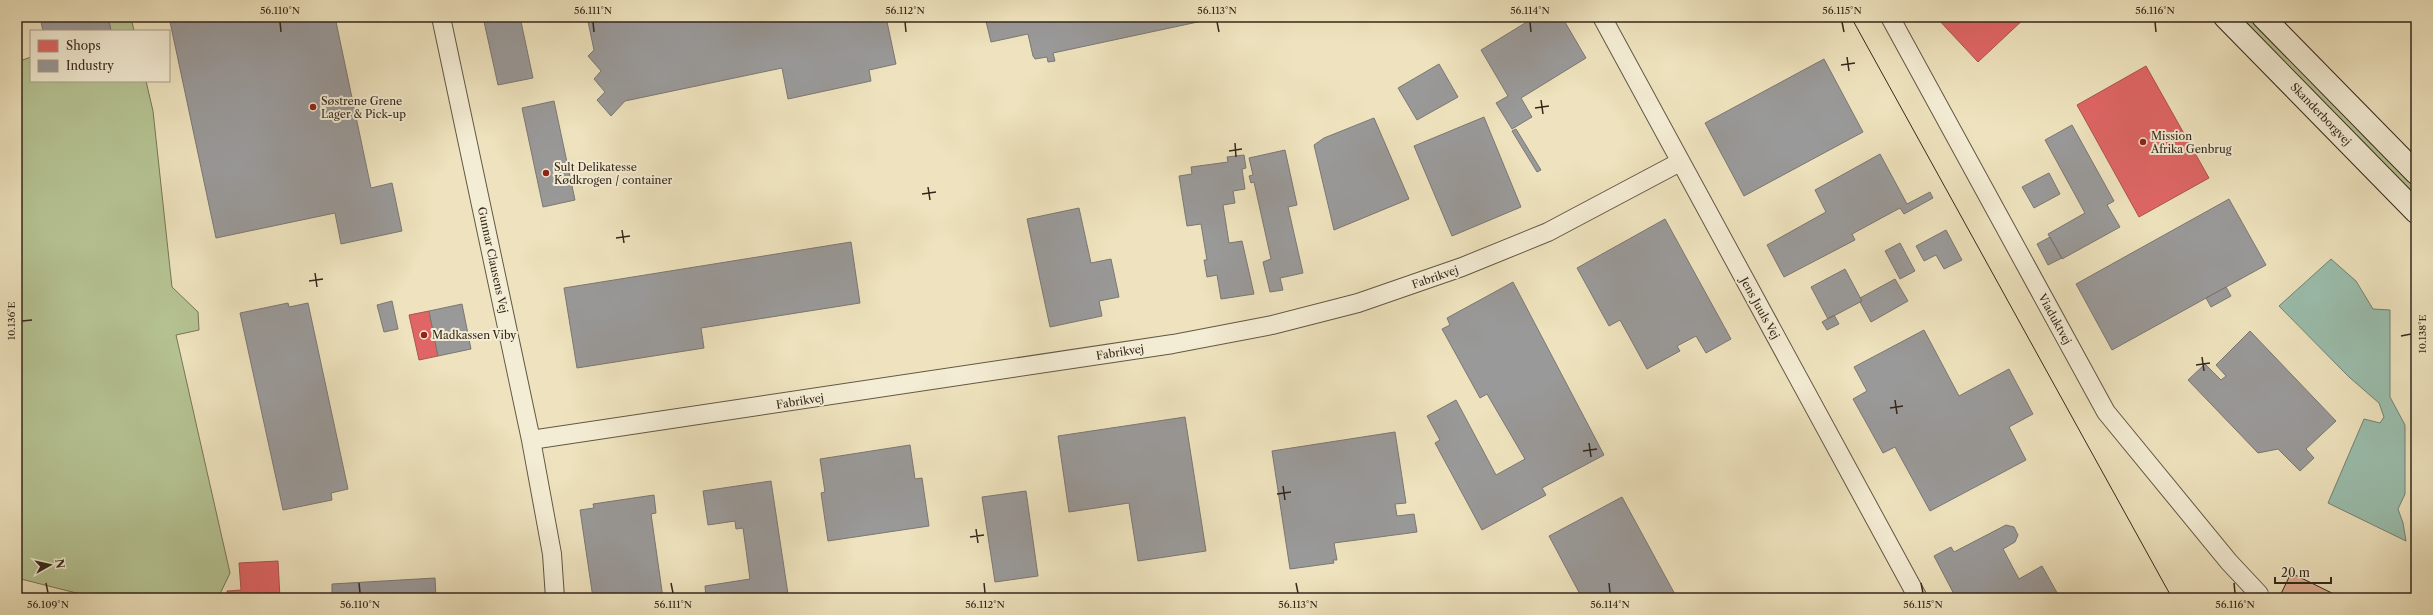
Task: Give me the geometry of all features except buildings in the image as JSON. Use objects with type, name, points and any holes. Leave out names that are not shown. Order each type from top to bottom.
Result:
[{"type":"main road","name":"Skanderborgvej","points":[[2225,17],[2416,212]]},
{"type":"main road","points":[[2263,17],[2416,173]]},
{"type":"street","name":"Gunnar Clausens Vej","points":[[441,17],[531,440],[552,554],[554,598]]},
{"type":"street","name":"Jens Juuls Vej","points":[[1602,17],[1918,598]]},
{"type":"street","name":"Viaduktvej","points":[[1890,17],[2106,412],[2229,562],[2259,594]]},
{"type":"street","name":"Fabrikvej","points":[[531,440],[1142,349],[1272,325],[1358,303],[1462,267],[1548,232],[1680,162]]},
{"type":"shaded area","points":[[108,17],[131,17],[134,30],[111,30]]},
{"type":"shaded area","points":[[2239,17],[2248,17],[2416,188],[2416,198]]},
{"type":"shaded area","points":[[30,57],[30,82],[146,82],[153,111],[172,287],[198,312],[199,330],[176,335],[230,573],[218,598],[96,598],[17,578],[17,62]]},
{"type":"shaded area","points":[[2331,259],[2356,281],[2373,309],[2390,310],[2390,397],[2405,425],[2405,494],[2398,509],[2403,523],[2406,541],[2328,503],[2364,419],[2380,423],[2384,417],[2379,403],[2349,377],[2279,306]]},
{"type":"tram line","points":[[1851,17],[2172,598]]},
{"type":"place","name":"Søstrene Grene Lager & Pick-up","points":[[313,107]]},
{"type":"place","name":"Mission Afrika Genbrug","points":[[2143,142]]},
{"type":"place","name":"Sult Delikatesse Kødkrogen / container","points":[[546,173]]},
{"type":"place","name":"Madkassen Viby","points":[[424,335]]}]
